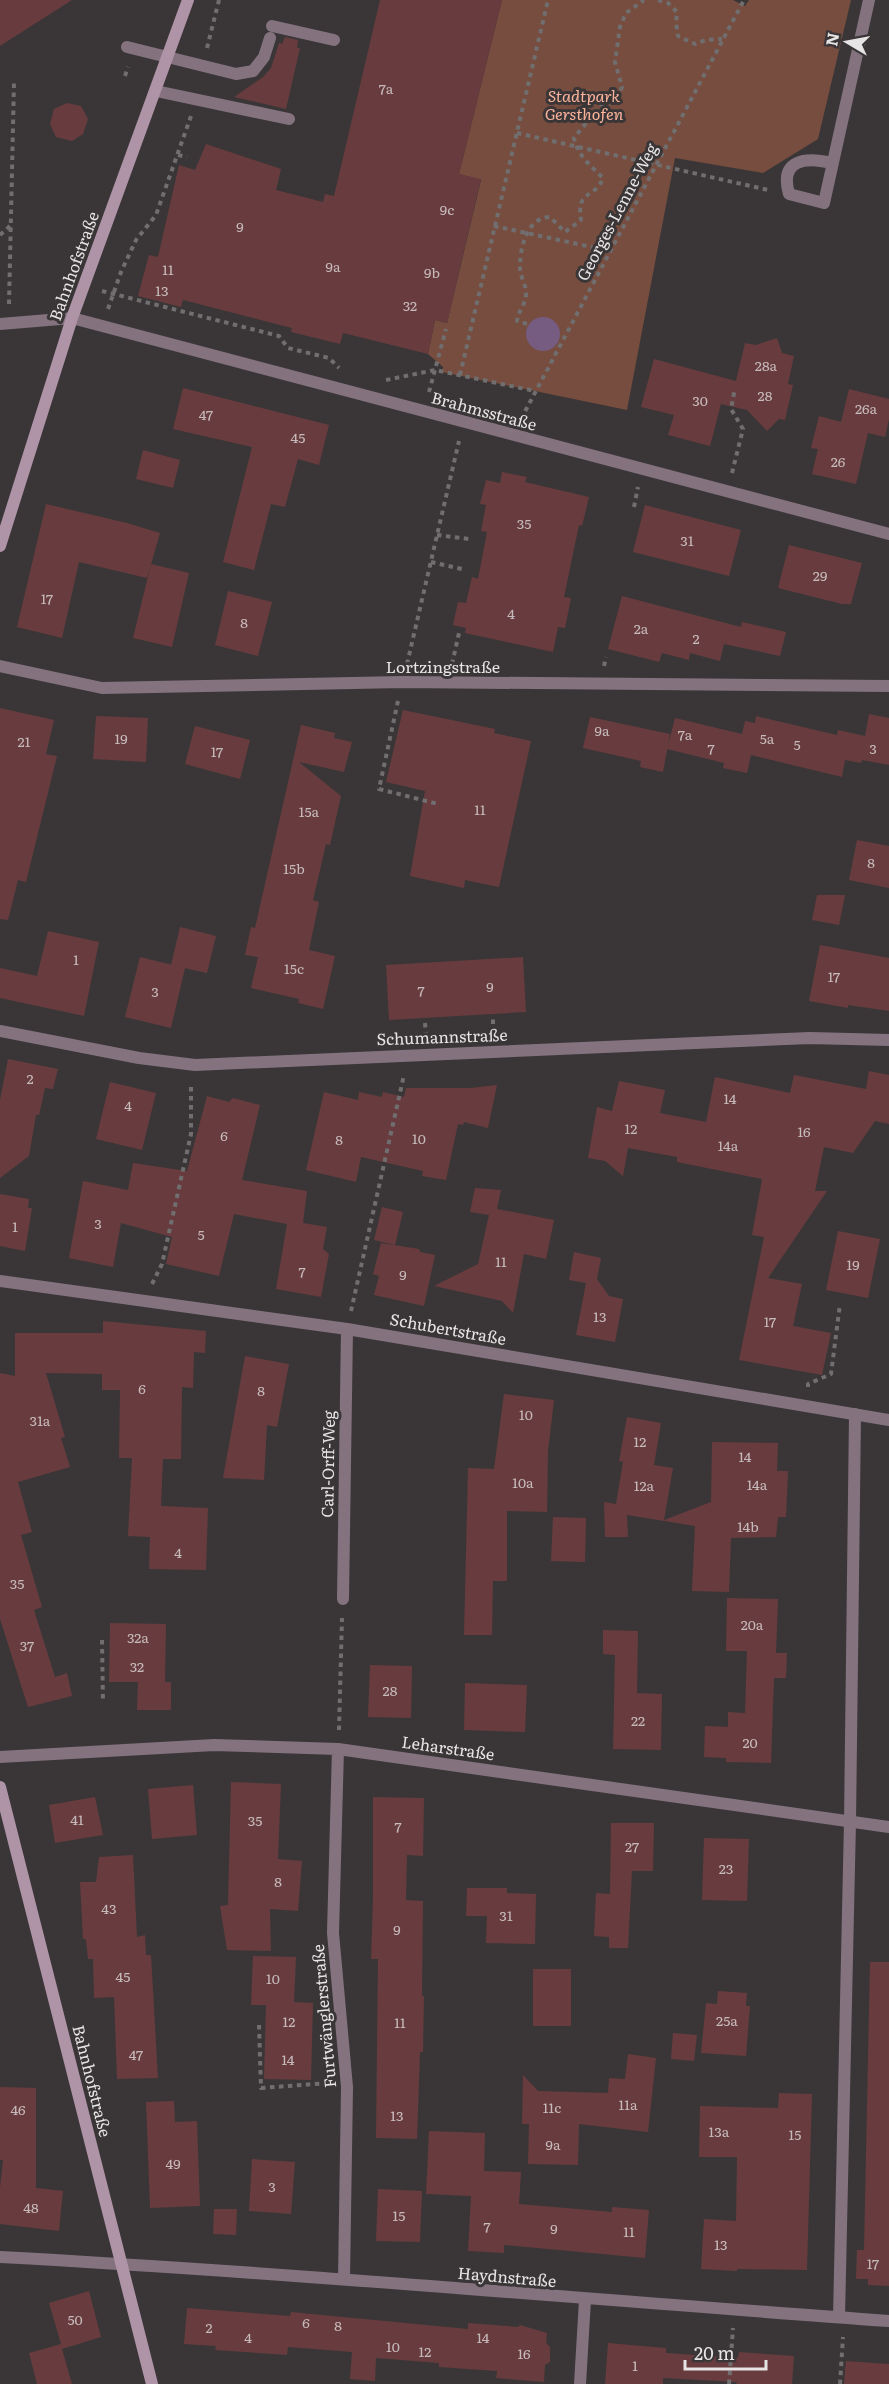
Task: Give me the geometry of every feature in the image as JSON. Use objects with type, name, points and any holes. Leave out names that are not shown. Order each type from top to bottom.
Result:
[{"type":"main road","name":"Bahnhofstraße","points":[[0,546],[72,318],[188,0]]},
{"type":"main road","name":"Bahnhofstraße","points":[[0,1787],[153,2384]]},
{"type":"street","points":[[831,164],[807,159],[794,165],[787,179],[789,194],[824,203],[869,0]]},
{"type":"street","points":[[127,47],[204,68],[236,74],[253,71],[264,57],[271,32],[334,40]]},
{"type":"street","points":[[156,91],[289,119]]},
{"type":"street","points":[[0,324],[72,318]]},
{"type":"street","name":"Brahmsstraße","points":[[72,318],[889,534]]},
{"type":"street","name":"Lortzingstraße","points":[[0,666],[102,688],[402,682],[889,686]]},
{"type":"street","name":"Schumannstraße","points":[[0,1031],[139,1058],[188,1064],[810,1038],[889,1040]]},
{"type":"street","name":"Schubertstraße","points":[[0,1281],[347,1329],[889,1420]]},
{"type":"street","name":"Carl-Orff-Weg","points":[[343,1599],[347,1329]]},
{"type":"street","points":[[842,2318],[855,1414]]},
{"type":"street","name":"Leharstraße","points":[[0,1757],[214,1745],[338,1749],[889,1827]]},
{"type":"street","name":"Furtwänglerstraße","points":[[338,1749],[333,1933],[346,2081],[344,2280]]},
{"type":"street","name":"Haydnstraße","points":[[0,2257],[889,2321]]},
{"type":"street","points":[[580,2384],[585,2300]]},
{"type":"path","points":[[204,68],[219,0]]},
{"type":"path","points":[[460,375],[548,0]]},
{"type":"path","points":[[527,324],[517,321],[518,312],[523,306],[526,294],[520,270],[527,233],[542,218],[550,217],[566,232],[573,228],[581,220],[580,204],[584,196],[600,186],[603,178],[575,147],[574,138],[601,105],[611,102],[618,95],[622,87],[615,62],[620,27],[626,13],[644,0]]},
{"type":"path","points":[[658,0],[668,3],[677,12],[678,36],[695,44],[706,40],[723,39]]},
{"type":"path","name":"Georges-Lenne-Weg","points":[[512,435],[744,0]]},
{"type":"path","points":[[9,286],[14,82]]},
{"type":"path","points":[[102,327],[136,240],[156,215],[196,99]]},
{"type":"path","points":[[517,134],[789,194]]},
{"type":"path","points":[[178,155],[187,157]]},
{"type":"path","points":[[0,235],[11,225]]},
{"type":"path","points":[[494,226],[610,251]]},
{"type":"path","points":[[84,286],[279,336],[288,348],[329,358],[341,370]]},
{"type":"path","points":[[424,412],[446,329]]},
{"type":"path","points":[[385,380],[435,370],[536,391]]},
{"type":"path","points":[[728,491],[743,429],[731,409],[735,388]]},
{"type":"path","points":[[438,804],[379,789],[402,682],[464,423]]},
{"type":"path","points":[[437,535],[470,539]]},
{"type":"path","points":[[431,562],[462,569]]},
{"type":"path","points":[[448,683],[459,633]]},
{"type":"path","points":[[347,1329],[409,1055]]},
{"type":"path","points":[[145,1301],[162,1264],[191,1134],[191,1084],[188,1064]]},
{"type":"path","points":[[805,1405],[808,1384],[831,1374],[840,1304]]},
{"type":"path","points":[[338,1749],[343,1599]]},
{"type":"path","points":[[102,1640],[103,1702]]},
{"type":"path","points":[[260,2025],[261,2088],[346,2081]]},
{"type":"path","points":[[729,2384],[735,2310]]},
{"type":"path","points":[[840,2384],[842,2318]]},
{"type":"green space","name":"Stadtpark Gersthofen","points":[[502,0],[733,0],[745,6],[749,0],[851,0],[818,139],[763,173],[675,158],[627,410],[442,372],[443,367],[428,354],[435,320],[447,323],[481,180],[459,174]]},
{"type":"shaded area","points":[[543,317],[555,322],[560,334],[555,346],[543,351],[531,346],[526,334],[531,322]]},
{"type":"building","points":[[0,0],[72,0],[0,46]]},
{"type":"building","points":[[380,0],[502,0],[459,174],[481,179],[447,323],[435,320],[428,354],[343,333],[340,344],[291,332],[292,328],[183,300],[181,307],[138,296],[149,255],[158,257],[179,165],[195,170],[206,144],[281,169],[276,190],[323,202],[325,194],[334,196]]},
{"type":"building","points":[[285,37],[298,40],[297,48],[300,48],[286,109],[234,97],[263,77],[271,68],[279,43],[282,44]]},
{"type":"building","points":[[67,103],[81,106],[88,119],[83,134],[72,141],[56,137],[50,124],[54,109]]},
{"type":"building","points":[[777,338],[782,353],[794,356],[788,384],[793,385],[785,420],[779,419],[767,431],[747,410],[721,404],[710,446],[668,435],[674,415],[641,407],[654,359],[736,381],[745,343],[756,345]]},
{"type":"building","points":[[183,388],[329,425],[319,465],[298,459],[285,507],[271,504],[254,570],[223,562],[252,447],[173,429]]},
{"type":"building","points":[[849,389],[889,399],[889,419],[885,437],[868,433],[856,484],[812,474],[818,449],[811,448],[819,416],[841,422]]},
{"type":"building","points":[[143,450],[180,460],[173,488],[136,479]]},
{"type":"building","points":[[502,472],[527,477],[525,482],[589,497],[582,526],[579,525],[564,597],[571,598],[565,628],[558,627],[553,652],[465,633],[466,628],[453,625],[458,602],[466,603],[472,577],[478,579],[487,532],[481,531],[486,505],[480,504],[486,480],[500,483]]},
{"type":"building","points":[[46,504],[160,533],[147,578],[79,562],[62,638],[17,627]]},
{"type":"building","points":[[645,505],[741,530],[729,576],[633,552]]},
{"type":"building","points":[[789,545],[862,563],[851,604],[842,604],[778,588]]},
{"type":"building","points":[[151,564],[189,573],[172,647],[133,638]]},
{"type":"building","points":[[228,591],[272,602],[258,656],[215,645]]},
{"type":"building","points":[[622,596],[741,627],[742,622],[786,632],[780,656],[724,644],[720,661],[690,653],[689,660],[662,653],[659,662],[608,649]]},
{"type":"building","points":[[0,708],[54,720],[46,754],[57,756],[26,882],[18,880],[8,920],[0,919]]},
{"type":"building","points":[[403,710],[495,729],[494,733],[531,741],[499,887],[465,880],[464,888],[410,876],[425,791],[386,782]]},
{"type":"building","points":[[869,714],[889,718],[889,765],[862,760],[861,763],[845,760],[842,777],[751,755],[747,773],[723,768],[724,763],[667,749],[675,718],[742,734],[745,721],[755,723],[756,716],[837,735],[838,730],[865,736]]},
{"type":"building","points":[[96,716],[148,718],[146,762],[93,759]]},
{"type":"building","points":[[590,717],[670,734],[663,772],[640,767],[641,761],[583,748]]},
{"type":"building","points":[[301,725],[335,733],[334,738],[352,742],[344,772],[299,762],[341,796],[330,845],[326,844],[313,900],[319,902],[309,950],[335,956],[323,1009],[298,1003],[299,999],[251,988],[258,957],[245,955],[251,927],[255,928]]},
{"type":"building","points":[[195,726],[250,740],[240,779],[185,764]]},
{"type":"building","points":[[857,840],[889,846],[889,888],[849,880]]},
{"type":"building","points":[[817,895],[845,895],[839,925],[812,920]]},
{"type":"building","points":[[180,927],[216,936],[207,973],[171,965]]},
{"type":"building","points":[[48,931],[99,942],[84,1016],[0,998],[0,968],[37,976]]},
{"type":"building","points":[[820,945],[889,958],[889,1011],[848,1005],[848,1008],[809,1001]]},
{"type":"building","points":[[140,957],[185,968],[171,1028],[125,1017]]},
{"type":"building","points":[[523,957],[526,1012],[389,1020],[386,965]]},
{"type":"building","points":[[8,1059],[58,1069],[53,1089],[45,1088],[39,1115],[36,1115],[29,1156],[0,1178],[0,1100]]},
{"type":"building","points":[[869,1071],[889,1075],[889,1124],[875,1121],[853,1153],[824,1147],[815,1191],[827,1191],[768,1278],[802,1284],[793,1326],[831,1333],[822,1375],[739,1360],[764,1237],[752,1235],[762,1179],[677,1162],[677,1157],[628,1148],[623,1176],[605,1161],[588,1158],[597,1107],[612,1111],[619,1081],[665,1090],[660,1113],[706,1122],[715,1077],[790,1093],[794,1075],[866,1089]]},
{"type":"building","points":[[110,1082],[156,1093],[142,1150],[96,1139]]},
{"type":"building","points":[[497,1085],[488,1128],[464,1122],[463,1125],[458,1124],[446,1180],[422,1176],[423,1171],[361,1157],[356,1182],[306,1170],[324,1092],[358,1100],[359,1092],[382,1097],[383,1092],[404,1097],[406,1088],[471,1088]]},
{"type":"building","points":[[207,1096],[229,1102],[233,1098],[260,1105],[242,1180],[307,1191],[303,1223],[327,1227],[323,1249],[329,1254],[321,1297],[276,1289],[287,1224],[234,1214],[219,1276],[166,1264],[172,1237],[121,1223],[113,1267],[69,1258],[83,1181],[128,1190],[133,1163],[187,1171]]},
{"type":"building","points":[[475,1188],[501,1190],[497,1209],[554,1220],[546,1259],[524,1254],[513,1313],[502,1301],[434,1286],[478,1264],[489,1215],[470,1212]]},
{"type":"building","points":[[0,1194],[29,1199],[28,1208],[32,1208],[25,1251],[0,1246]]},
{"type":"building","points":[[382,1207],[403,1212],[395,1245],[374,1240]]},
{"type":"building","points":[[838,1231],[880,1239],[868,1298],[826,1290]]},
{"type":"building","points":[[381,1243],[419,1249],[420,1252],[435,1255],[424,1306],[374,1295],[379,1276],[373,1274]]},
{"type":"building","points":[[574,1252],[601,1258],[597,1279],[609,1296],[623,1299],[615,1342],[576,1335],[586,1283],[569,1280]]},
{"type":"building","points":[[103,1321],[206,1331],[205,1353],[194,1352],[193,1388],[182,1387],[181,1459],[163,1459],[161,1506],[208,1508],[206,1570],[149,1569],[150,1537],[128,1536],[132,1458],[119,1458],[120,1390],[102,1390],[102,1374],[46,1373],[65,1437],[61,1438],[70,1467],[18,1482],[32,1532],[21,1535],[42,1607],[34,1610],[55,1677],[67,1673],[72,1696],[28,1707],[0,1619],[0,1373],[15,1376],[15,1333],[103,1333]]},
{"type":"building","points":[[245,1356],[289,1364],[277,1427],[267,1425],[264,1480],[223,1478]]},
{"type":"building","points":[[504,1394],[554,1400],[548,1451],[547,1512],[507,1511],[507,1581],[493,1581],[492,1635],[464,1635],[468,1468],[494,1469]]},
{"type":"building","points":[[627,1417],[661,1423],[654,1465],[673,1468],[664,1520],[711,1502],[712,1442],[778,1443],[777,1471],[788,1471],[786,1517],[778,1517],[776,1537],[731,1538],[729,1592],[692,1591],[695,1526],[627,1515],[628,1537],[605,1537],[604,1502],[616,1504],[623,1462],[619,1461]]},
{"type":"building","points":[[553,1517],[586,1518],[585,1562],[551,1561]]},
{"type":"building","points":[[727,1598],[778,1599],[776,1653],[787,1653],[786,1678],[774,1678],[771,1763],[726,1762],[726,1758],[704,1757],[705,1726],[728,1727],[728,1712],[745,1713],[747,1651],[726,1651]]},
{"type":"building","points":[[110,1623],[166,1624],[165,1682],[171,1682],[171,1710],[137,1710],[138,1682],[109,1682]]},
{"type":"building","points":[[603,1630],[638,1631],[637,1693],[662,1694],[661,1750],[613,1749],[615,1655],[603,1654]]},
{"type":"building","points":[[370,1665],[412,1666],[411,1718],[368,1717]]},
{"type":"building","points":[[465,1683],[527,1685],[525,1732],[464,1730]]},
{"type":"building","points":[[231,1782],[281,1784],[278,1859],[302,1861],[298,1911],[270,1909],[271,1951],[227,1950],[220,1906],[228,1905]]},
{"type":"building","points":[[193,1785],[197,1835],[152,1839],[148,1789]]},
{"type":"building","points":[[95,1797],[103,1835],[55,1843],[49,1805]]},
{"type":"building","points":[[373,1797],[424,1798],[423,1856],[407,1855],[406,1900],[423,1901],[423,2052],[420,2052],[417,2139],[376,2138],[378,1959],[371,1959]]},
{"type":"building","points":[[611,1823],[654,1823],[653,1871],[632,1871],[628,1948],[609,1948],[609,1937],[594,1936],[596,1893],[610,1894]]},
{"type":"building","points":[[704,1838],[749,1839],[747,1901],[702,1900]]},
{"type":"building","points":[[133,1855],[137,1937],[145,1935],[146,1955],[151,1955],[158,2078],[117,2079],[114,1997],[94,1998],[93,1959],[88,1959],[86,1939],[83,1939],[80,1882],[96,1882],[99,1857]]},
{"type":"building","points":[[467,1888],[507,1888],[507,1893],[536,1894],[535,1944],[486,1943],[487,1916],[466,1916]]},
{"type":"building","points":[[253,1956],[296,1957],[294,2002],[313,2003],[311,2080],[264,2079],[266,2005],[251,2005]]},
{"type":"building","points":[[870,1962],[889,1962],[889,2286],[868,2285],[868,2279],[856,2279],[857,2250],[864,2250]]},
{"type":"building","points":[[533,1969],[571,1969],[571,2026],[533,2026]]},
{"type":"building","points":[[718,1991],[747,1993],[746,2006],[750,2006],[746,2056],[701,2053],[706,2003],[717,2004]]},
{"type":"building","points":[[673,2033],[697,2035],[694,2061],[671,2059]]},
{"type":"building","points":[[628,2054],[656,2058],[648,2132],[579,2124],[578,2165],[528,2164],[529,2124],[522,2124],[523,2075],[538,2091],[608,2093],[609,2078],[625,2079]]},
{"type":"building","points":[[0,2087],[36,2088],[36,2188],[63,2191],[59,2231],[0,2224],[3,2160],[0,2160]]},
{"type":"building","points":[[779,2093],[812,2094],[807,2270],[701,2269],[704,2219],[736,2221],[737,2157],[699,2157],[700,2106],[778,2108]]},
{"type":"building","points":[[174,2101],[175,2122],[197,2121],[200,2206],[150,2208],[146,2102]]},
{"type":"building","points":[[429,2131],[485,2133],[484,2171],[521,2172],[519,2204],[612,2212],[612,2207],[649,2210],[645,2258],[504,2245],[504,2253],[468,2251],[471,2196],[426,2194]]},
{"type":"building","points":[[252,2159],[295,2162],[291,2214],[249,2211]]},
{"type":"building","points":[[378,2189],[422,2191],[420,2242],[376,2241]]},
{"type":"building","points":[[214,2209],[237,2209],[236,2235],[213,2234]]},
{"type":"building","points":[[89,2291],[101,2337],[62,2349],[72,2384],[37,2384],[29,2353],[61,2344],[49,2303]]},
{"type":"building","points":[[187,2308],[290,2316],[291,2312],[468,2329],[468,2323],[518,2327],[520,2325],[547,2333],[546,2343],[550,2347],[550,2362],[545,2365],[544,2382],[496,2378],[497,2371],[439,2367],[439,2363],[376,2358],[375,2381],[350,2379],[352,2352],[288,2347],[287,2355],[215,2350],[216,2346],[184,2344]]},
{"type":"building","points":[[608,2343],[666,2348],[666,2353],[738,2358],[739,2352],[794,2356],[792,2384],[736,2384],[737,2382],[663,2378],[663,2384],[605,2384]]},
{"type":"building","points":[[846,2361],[889,2364],[889,2384],[844,2384]]}]
